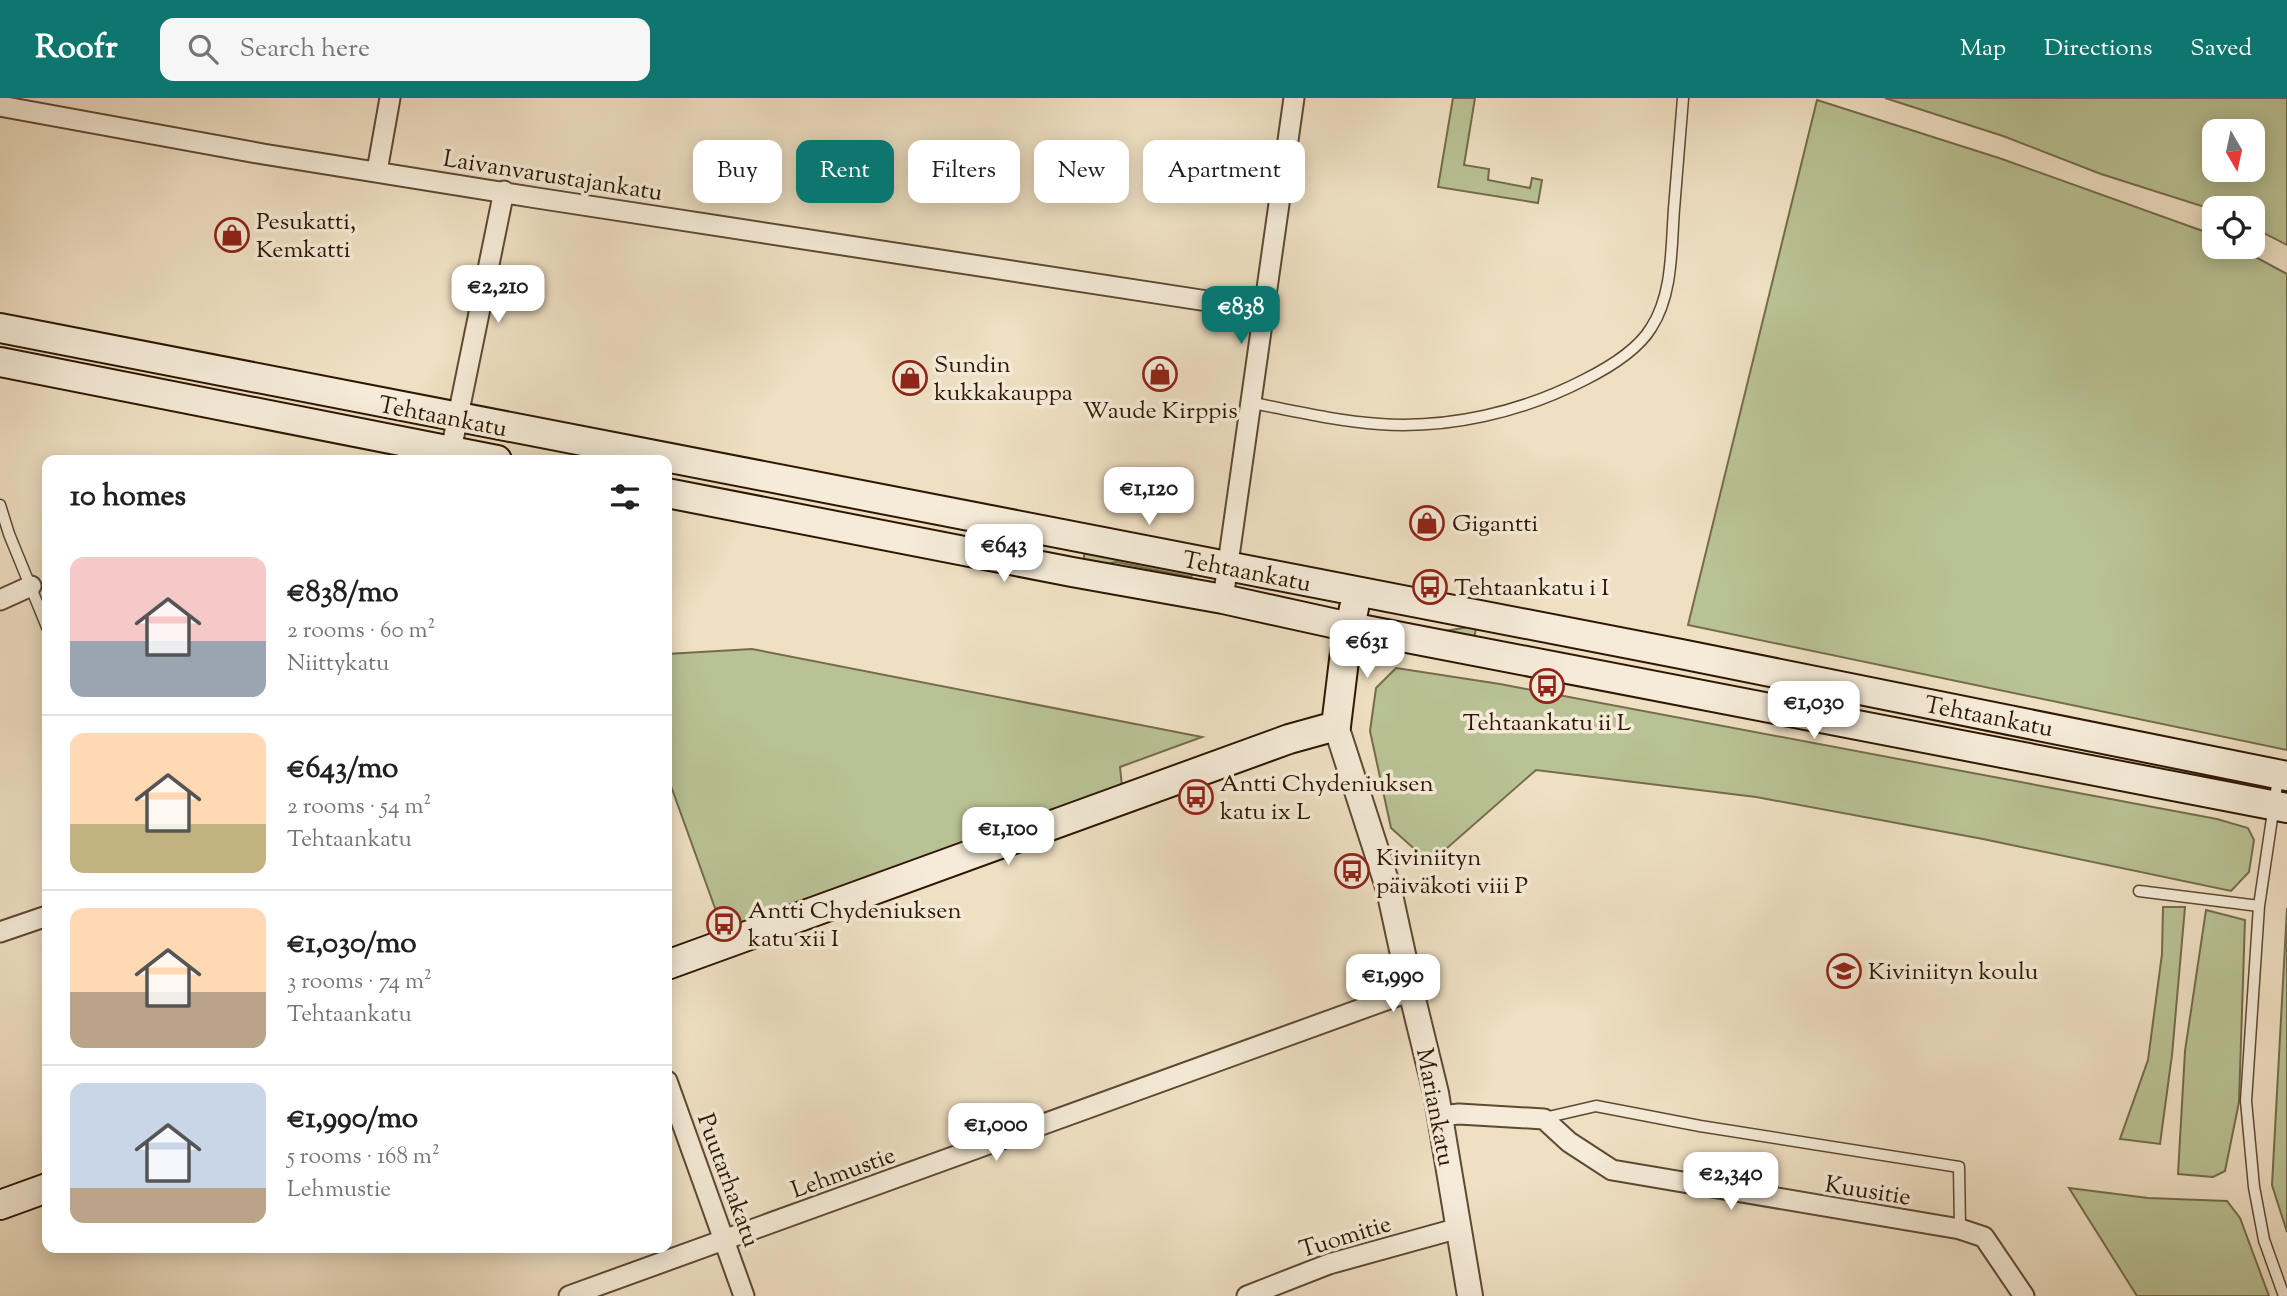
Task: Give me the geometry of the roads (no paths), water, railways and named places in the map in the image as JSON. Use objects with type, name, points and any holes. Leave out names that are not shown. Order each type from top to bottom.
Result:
[{"type":"main road","name":"Tehtaankatu","points":[[0,328],[648,455]]},
{"type":"main road","name":"Tehtaankatu","points":[[0,362],[445,455]]},
{"type":"main road","name":"Tehtaankatu","points":[[672,460],[1695,657],[2283,775]]},
{"type":"main road","name":"Tehtaankatu","points":[[672,494],[1223,599],[1350,627],[2281,807]]},
{"type":"main road","name":"Mariankatu","points":[[1336,726],[1357,593]]},
{"type":"main road","points":[[672,963],[1289,739],[1336,726]]},
{"type":"main road","points":[[0,1205],[42,1190]]},
{"type":"street","points":[[377,172],[390,98]]},
{"type":"street","points":[[1223,599],[1253,403],[1294,98]]},
{"type":"street","name":"Laivanvarustajankatu","points":[[0,106],[263,154],[1266,310]]},
{"type":"street","points":[[450,455],[504,191]]},
{"type":"street","points":[[0,600],[31,586]]},
{"type":"street","name":"Mariankatu","points":[[1336,726],[1389,890],[1440,1116],[1470,1296]]},
{"type":"street","points":[[0,932],[42,918]]},
{"type":"street","name":"Lehmustie","points":[[569,1296],[1411,991]]},
{"type":"street","name":"Puutarhakatu","points":[[672,1095],[744,1296]]},
{"type":"street","points":[[1440,1116],[1459,1114],[1544,1119]]},
{"type":"street","name":"Kuusitie","points":[[1544,1119],[1569,1142],[1612,1170],[1960,1229],[1984,1237],[2024,1296]]},
{"type":"street","name":"Tuomitie","points":[[1247,1296],[1328,1264],[1459,1228]]},
{"type":"lane","points":[[1253,403],[1378,424],[1406,425],[1470,419],[1559,393],[1610,366],[1639,343],[1651,328],[1668,288],[1683,98]]},
{"type":"lane","points":[[0,505],[42,614]]},
{"type":"lane","points":[[2283,775],[2281,807],[2259,906],[2246,1101],[2254,1187],[2264,1240],[2284,1296]]},
{"type":"lane","points":[[2139,891],[2259,906]]},
{"type":"lane","points":[[1544,1119],[1596,1106],[1700,1126],[1959,1167],[1960,1229]]},
{"type":"place","name":"Pesukatti, Kemkatti","points":[[232,235]]},
{"type":"place","name":"Waude Kirppis","points":[[1160,374]]},
{"type":"place","name":"Sundin kukkakauppa","points":[[910,378]]},
{"type":"place","name":"Gigantti","points":[[1427,523]]},
{"type":"place","name":"Tehtaankatu i I","points":[[1430,587]]},
{"type":"place","name":"Tehtaankatu ii L","points":[[1547,686]]},
{"type":"place","name":"Antti Chydeniuksen katu ix L","points":[[1196,797]]},
{"type":"place","name":"Kiviniityn päiväkoti viii P","points":[[1352,871]]},
{"type":"place","name":"Antti Chydeniuksen katu xii I","points":[[724,924]]},
{"type":"place","name":"Kiviniityn koulu","points":[[1844,971]]}]
